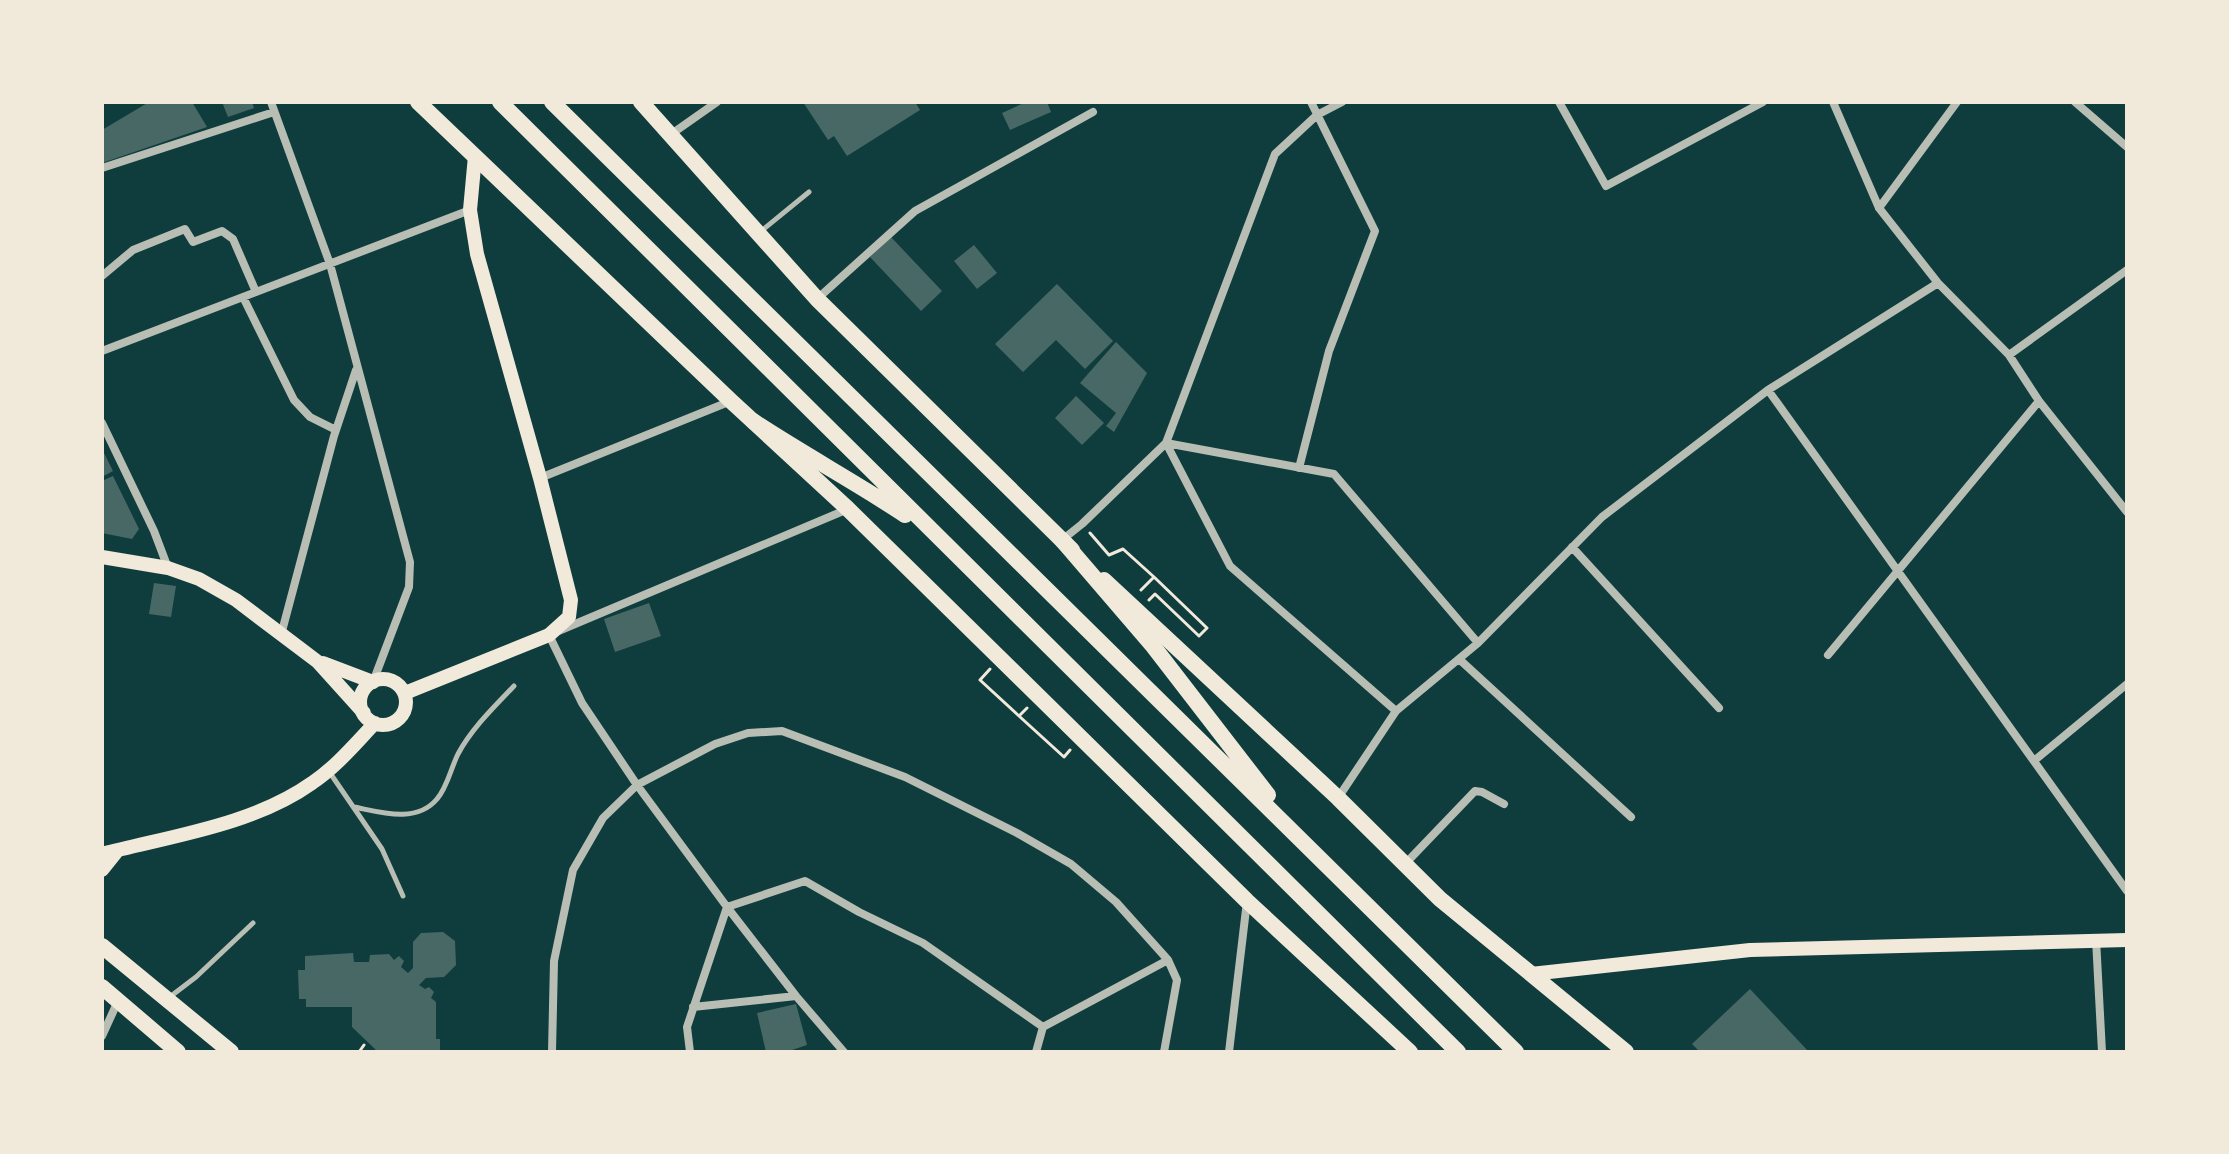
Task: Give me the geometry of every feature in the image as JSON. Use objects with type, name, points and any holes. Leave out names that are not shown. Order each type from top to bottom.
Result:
[{"type":"main road","points":[[418,102],[848,509],[1247,901],[1410,1052]]},
{"type":"main road","points":[[500,102],[1458,1052]]},
{"type":"main road","points":[[552,102],[1516,1052]]},
{"type":"main road","points":[[641,102],[817,299],[1062,540],[1338,798],[1440,899],[1626,1052]]},
{"type":"main road","points":[[405,693],[549,635],[569,617],[571,600],[477,254],[470,210],[475,156]]},
{"type":"main road","points":[[753,421],[933,533]]},
{"type":"main road","points":[[1062,540],[1153,646],[1297,835]]},
{"type":"main road","points":[[102,557],[168,568],[199,579],[236,600],[318,662],[369,718],[390,724],[402,715],[405,693],[395,682],[380,679],[367,686],[361,699],[369,718]]},
{"type":"main road","points":[[318,662],[373,682]]},
{"type":"main road","points":[[102,854],[271,807],[328,770],[369,718]]},
{"type":"main road","points":[[102,870],[118,850]]},
{"type":"main road","points":[[1531,974],[1750,950],[2127,940]]},
{"type":"main road","points":[[102,945],[231,1052]]},
{"type":"main road","points":[[102,987],[178,1052]]},
{"type":"street","points":[[271,102],[330,264],[410,562],[409,587],[373,682]]},
{"type":"street","points":[[670,135],[717,102]]},
{"type":"street","points":[[1299,468],[1329,351],[1375,231],[1311,102]]},
{"type":"street","points":[[1062,540],[1166,443],[1275,154],[1317,115],[1342,102]]},
{"type":"street","points":[[1559,102],[1606,186],[1763,102]]},
{"type":"street","points":[[1833,102],[1879,208],[1938,283],[2009,355],[2039,401],[2127,510]]},
{"type":"street","points":[[1879,208],[1957,102]]},
{"type":"street","points":[[2075,102],[2127,147]]},
{"type":"street","points":[[102,168],[274,112]]},
{"type":"street","points":[[817,299],[915,211],[1093,112]]},
{"type":"street","points":[[102,351],[470,210]]},
{"type":"street","points":[[103,272],[133,250],[185,229],[193,242],[222,231],[233,239],[256,292]]},
{"type":"street","points":[[2009,355],[2127,270]]},
{"type":"street","points":[[1338,798],[1396,711],[1478,643],[1602,517],[1768,390],[1938,283]]},
{"type":"street","points":[[243,297],[297,406],[310,417],[336,430]]},
{"type":"street","points":[[281,635],[336,430],[357,368]]},
{"type":"street","points":[[1768,390],[2127,891]]},
{"type":"street","points":[[540,478],[731,401]]},
{"type":"street","points":[[1828,655],[2039,401]]},
{"type":"street","points":[[102,423],[154,531],[168,568]]},
{"type":"street","points":[[1166,443],[1334,474],[1478,643]]},
{"type":"street","points":[[1166,443],[1230,566],[1396,711]]},
{"type":"street","points":[[844,1052],[727,907],[637,785],[582,703],[549,635],[848,509]]},
{"type":"street","points":[[1572,547],[1719,708]]},
{"type":"street","points":[[1459,659],[1631,817]]},
{"type":"street","points":[[2035,760],[2127,684]]},
{"type":"street","points":[[552,1052],[554,961],[573,870],[603,818],[637,785],[715,744],[748,733],[782,731],[905,777],[1071,864],[1116,902],[1168,960],[1177,980],[1164,1052]]},
{"type":"street","points":[[1405,864],[1475,791],[1504,804]]},
{"type":"street","points":[[727,907],[805,881],[923,943],[1043,1027]]},
{"type":"street","points":[[1229,1052],[1247,901]]},
{"type":"street","points":[[690,1052],[687,1027],[727,907]]},
{"type":"street","points":[[2096,939],[2102,1052]]},
{"type":"street","points":[[1036,1052],[1043,1027],[1168,960]]},
{"type":"street","points":[[693,1007],[796,996]]},
{"type":"street","points":[[102,1036],[118,1001]]},
{"type":"lane","points":[[760,233],[809,192]]},
{"type":"lane","points":[[354,807],[400,815],[423,809],[437,799],[459,752],[478,725],[514,686]]},
{"type":"lane","points":[[328,770],[382,849],[403,896]]},
{"type":"lane","points":[[167,999],[196,977],[253,923]]},
{"type":"path","points":[[1082,524],[1109,555],[1123,549],[1154,577]]},
{"type":"path","points":[[980,680],[1019,716]]},
{"type":"path","points":[[359,1052],[364,1045]]},
{"type":"building","points":[[149,102],[192,102],[207,127],[102,163],[102,130]]},
{"type":"building","points":[[222,102],[252,102],[254,108],[228,117]]},
{"type":"building","points":[[803,102],[915,102],[920,110],[847,156],[834,136],[828,140]]},
{"type":"building","points":[[1026,102],[1047,102],[1051,112],[1010,130],[1002,113]]},
{"type":"building","points":[[891,237],[942,291],[921,311],[870,257]]},
{"type":"building","points":[[974,245],[997,273],[977,289],[954,261]]},
{"type":"building","points":[[1057,284],[1113,341],[1085,369],[1056,340],[1023,372],[995,344]]},
{"type":"building","points":[[1116,342],[1147,373],[1114,432],[1106,426],[1116,413],[1080,383]]},
{"type":"building","points":[[1076,396],[1104,423],[1082,445],[1055,418]]},
{"type":"building","points":[[102,449],[113,471],[102,477]]},
{"type":"building","points":[[113,476],[139,529],[132,539],[102,533],[102,481]]},
{"type":"building","points":[[154,583],[176,586],[171,617],[149,614]]},
{"type":"building","points":[[649,603],[661,636],[615,652],[604,619]]},
{"type":"building","points":[[443,932],[455,941],[456,965],[444,977],[426,978],[419,985],[425,989],[429,987],[434,992],[431,998],[436,1002],[436,1039],[440,1039],[440,1052],[376,1050],[352,1027],[352,1007],[306,1007],[306,999],[299,999],[298,970],[305,970],[305,956],[353,953],[354,962],[369,962],[370,955],[389,954],[394,960],[399,956],[404,961],[401,967],[408,973],[413,968],[413,942],[421,933]]},
{"type":"building","points":[[1750,989],[1809,1052],[1700,1052],[1692,1044]]},
{"type":"building","points":[[796,1004],[807,1045],[786,1052],[766,1052],[757,1013]]}]
